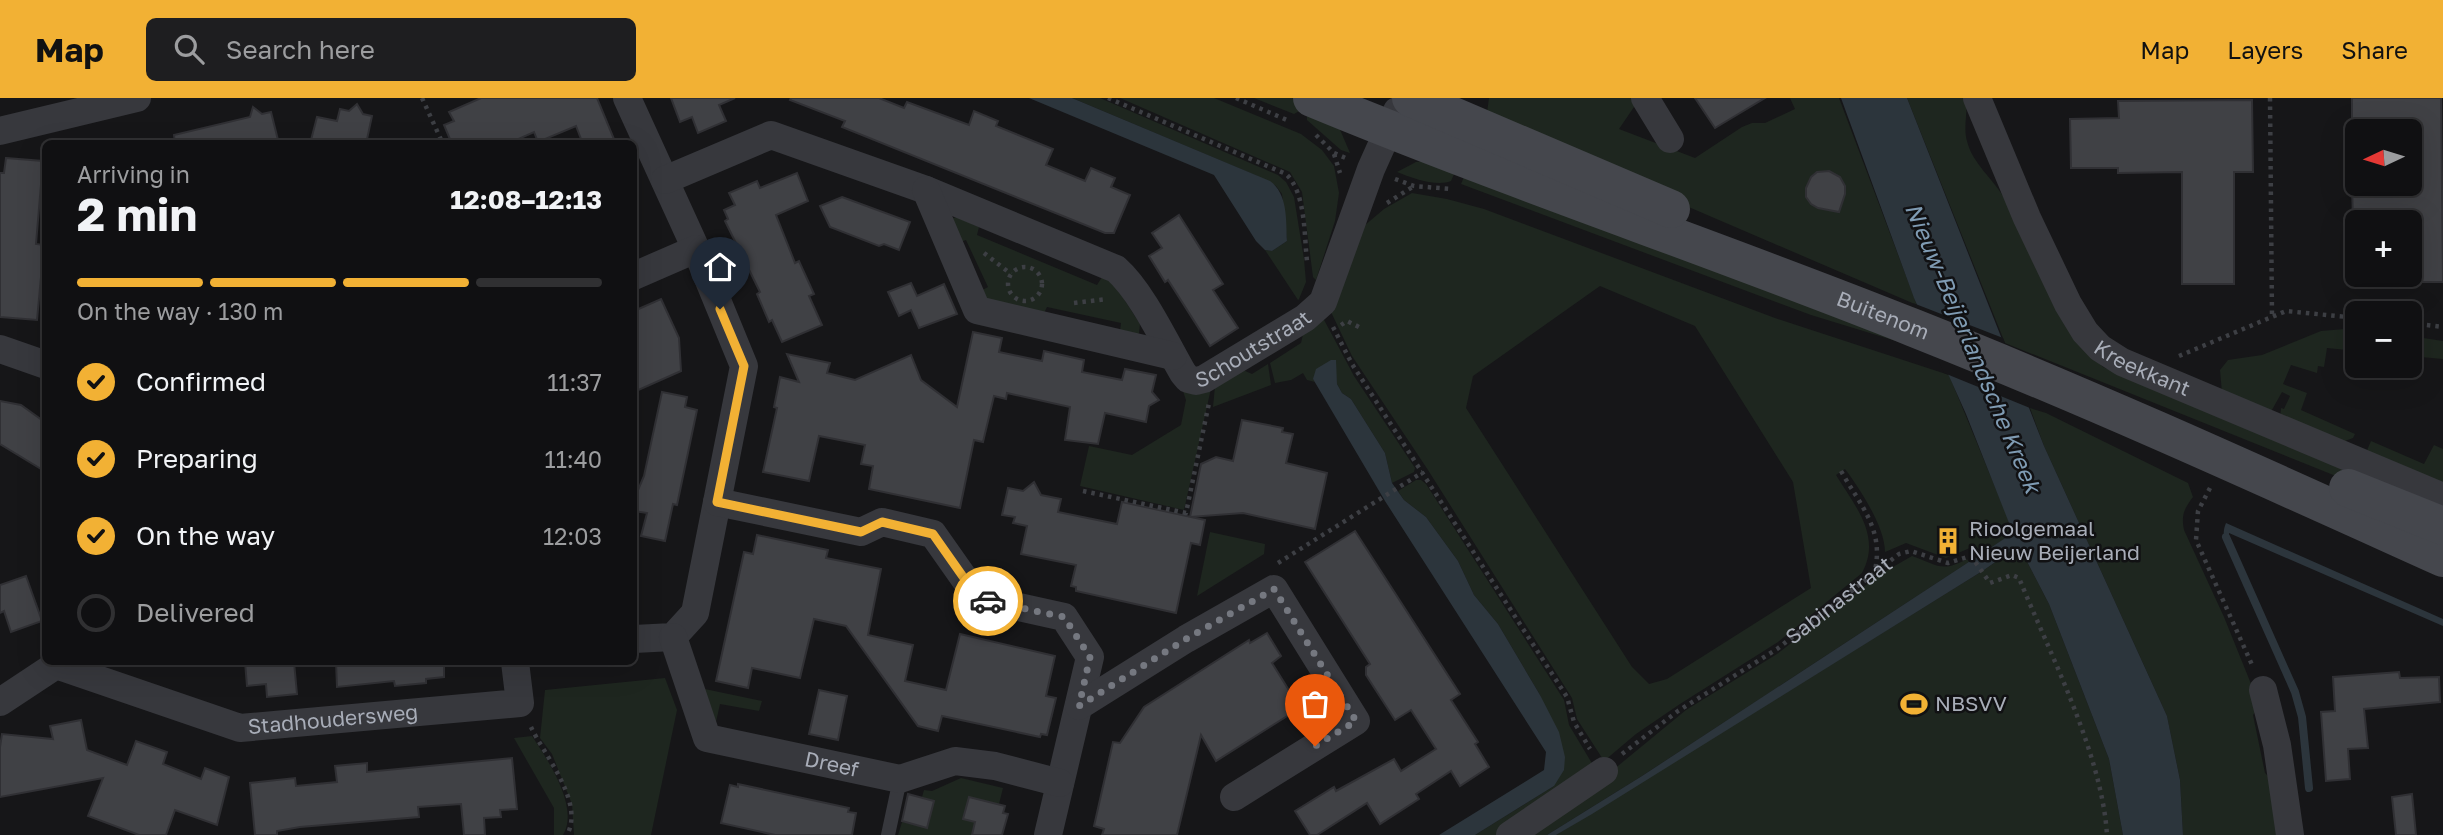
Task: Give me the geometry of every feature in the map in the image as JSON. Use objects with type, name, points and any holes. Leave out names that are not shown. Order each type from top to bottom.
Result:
[{"type":"main road","name":"Buitenom","points":[[1312,98],[1396,114],[2064,381],[2443,526]]},
{"type":"main road","name":"Buitenom","points":[[1411,98],[1909,318]]},
{"type":"main road","name":"Buitenom","points":[[2064,381],[2443,558]]},
{"type":"street","points":[[0,131],[137,98]]},
{"type":"street","points":[[627,98],[696,249],[744,366],[695,613],[673,637],[637,639]]},
{"type":"street","points":[[1645,98],[1670,139]]},
{"type":"street","name":"Kreekkant","points":[[1977,98],[2027,218],[2074,313],[2085,332],[2100,348],[2122,362],[2443,497]]},
{"type":"street","name":"Schoutstraat","points":[[664,180],[771,135],[926,190],[1116,269],[1126,278],[1188,379],[1196,381],[1305,318],[1323,302],[1358,204],[1396,114]]},
{"type":"street","name":"Schoutstraat","points":[[926,190],[977,310],[1173,356]]},
{"type":"street","points":[[637,275],[696,249]]},
{"type":"street","points":[[0,349],[42,364]]},
{"type":"street","points":[[717,502],[861,532],[882,522],[933,534],[978,598],[1064,617],[1090,657],[1048,835]]},
{"type":"street","points":[[1079,706],[1186,639],[1274,589],[1356,721],[1234,797]]},
{"type":"street","name":"Dreef","points":[[673,637],[707,738],[900,779]]},
{"type":"street","name":"Stadhoudersweg","points":[[0,702],[56,665],[240,728],[520,703]]},
{"type":"street","points":[[515,665],[520,703]]},
{"type":"street","points":[[2263,690],[2277,745],[2290,835]]},
{"type":"street","points":[[900,779],[955,761],[995,766],[1060,783]]},
{"type":"street","points":[[1510,835],[1604,771]]},
{"type":"lane","points":[[888,835],[900,779]]},
{"type":"path","points":[[422,98],[441,140]]},
{"type":"path","points":[[1108,98],[1286,174],[1292,180],[1300,202],[1310,281],[1323,302],[1352,365],[1567,697],[1574,722],[1604,771]]},
{"type":"path","points":[[2270,98],[2272,317]]},
{"type":"path","points":[[1020,267],[1034,269],[1041,280],[1039,293],[1026,301],[1016,298],[1009,291],[1008,281],[1011,274],[1020,267]]},
{"type":"path","points":[[1070,303],[1120,298],[1135,292]]},
{"type":"path","points":[[1039,293],[1045,296]]},
{"type":"path","points":[[2144,370],[2287,311],[2345,317]]},
{"type":"path","points":[[1334,328],[1347,321],[1363,329]]},
{"type":"path","points":[[2422,324],[2443,327]]},
{"type":"path","points":[[1083,491],[1186,513],[1213,388],[1212,374]]},
{"type":"path","points":[[1841,471],[1872,524],[1879,554],[1875,571]]},
{"type":"path","points":[[1274,589],[1272,566],[1423,472]]},
{"type":"path","points":[[2212,485],[2197,511],[2196,540],[2263,690]]},
{"type":"path","name":"Sabinastraat","points":[[1604,771],[1651,730],[1777,649],[1899,554],[1911,551],[1948,563],[1971,556],[1990,583],[2012,575],[2019,578],[2085,740],[2101,793],[2107,835]]},
{"type":"path","points":[[520,703],[561,781],[570,810],[570,833]]},
{"type":"shaded area","points":[[1072,98],[1100,98],[1278,175],[1286,182],[1294,197],[1304,259],[1306,282],[1299,299],[1265,250],[1272,251],[1287,241],[1282,194],[1276,186]]},
{"type":"shaded area","points":[[1120,98],[1214,98],[1301,134],[1322,150],[1334,166],[1339,193],[1335,221],[1316,280],[1313,277],[1302,192],[1290,172]]},
{"type":"shaded area","points":[[1254,98],[1292,98],[1303,102],[1301,110],[1294,114]]},
{"type":"shaded area","points":[[1489,98],[1631,98],[1636,104],[1619,129],[1695,158],[1742,127],[1752,123],[1765,123],[1795,109],[1790,98],[1839,98],[1917,305],[1486,120]]},
{"type":"shaded area","points":[[1907,98],[1966,98],[1966,136],[1974,157],[2005,199],[2087,351],[2103,367],[2328,462],[2443,519],[2005,343]]},
{"type":"shaded area","points":[[1307,115],[1338,125],[1350,153],[1341,150],[1307,120]]},
{"type":"shaded area","points":[[1432,160],[1458,165],[1451,181],[1431,182],[1397,172],[1416,162]]},
{"type":"shaded area","points":[[1467,170],[1922,349],[1811,315],[1461,184]]},
{"type":"shaded area","points":[[1412,193],[1484,209],[1775,318],[1949,375],[2014,533],[1976,557],[1970,548],[1946,558],[1906,543],[1885,552],[1876,520],[1845,469],[1836,475],[1858,510],[1868,534],[1867,559],[1862,573],[1778,642],[1636,734],[1604,761],[1577,719],[1572,698],[1428,470],[1352,356],[1331,312],[1364,226],[1384,209]],"holes":[[[1600,286],[1695,326],[1793,482],[1811,588],[1667,679],[1649,684],[1632,667],[1466,408],[1473,376]]]},
{"type":"shaded area","points":[[957,217],[979,227],[977,235],[1097,285],[1102,277],[1115,285],[1140,324],[1139,333],[1137,335],[1120,332],[1121,323],[1047,307],[1043,315],[987,303],[979,292],[988,287],[966,240],[958,243],[953,218]]},
{"type":"shaded area","points":[[1323,318],[1354,376],[1415,468],[1414,472],[1392,483],[1385,453],[1351,399],[1342,393],[1337,384],[1335,369],[1313,379],[1315,382],[1307,380],[1303,373],[1291,380],[1275,383],[1270,363],[1301,343],[1304,330]]},
{"type":"shaded area","points":[[2345,329],[2345,350],[2327,348],[2324,367],[2318,366],[2317,373],[2291,365],[2283,384],[2307,393],[2301,410],[2355,434],[2353,438],[2334,445],[2280,421],[2281,408],[2284,409],[2290,396],[2282,392],[2268,417],[2222,393],[2220,370],[2228,360],[2262,355],[2321,331]]},
{"type":"shaded area","points":[[2422,338],[2443,341],[2443,359],[2422,357]]},
{"type":"shaded area","points":[[1268,364],[1271,385],[1213,407],[1215,386],[1243,370],[1252,374]]},
{"type":"shaded area","points":[[1183,391],[1210,391],[1184,510],[1080,486],[1089,446],[1132,455],[1181,425],[1186,400]]},
{"type":"shaded area","points":[[2030,408],[2046,413],[2188,483],[2193,497],[2184,512],[2184,530],[2224,617],[2260,706],[2253,715],[2265,773],[2275,783],[2281,835],[2183,835],[2180,780],[2167,716],[2044,446]]},
{"type":"shaded area","points":[[2371,441],[2424,464],[2434,445],[2443,449],[2443,489],[2365,455]]},
{"type":"shaded area","points":[[1416,480],[1426,484],[1564,700],[1569,725],[1593,765],[1498,835],[1475,835],[1554,786],[1540,695],[1498,624],[1474,595],[1458,561],[1426,517],[1404,500],[1398,491]]},
{"type":"shaded area","points":[[1210,532],[1265,544],[1264,554],[1197,596]]},
{"type":"shaded area","name":"NBSVV","points":[[2021,550],[2049,604],[2109,759],[2123,835],[1556,835],[2011,551]]},
{"type":"shaded area","points":[[1912,556],[1945,567],[1967,559],[1969,562],[1547,835],[1519,835],[1602,779],[1686,710],[1777,654],[1879,575]]},
{"type":"shaded area","points":[[665,678],[677,710],[651,835],[574,835],[572,804],[552,754],[540,738],[545,690]]},
{"type":"shaded area","points":[[700,688],[762,701],[759,711],[720,704],[716,722]]},
{"type":"shaded area","points":[[532,736],[553,770],[565,797],[567,824],[563,835],[554,835],[554,808],[514,738]]},
{"type":"shaded area","points":[[961,778],[1003,788],[999,804],[969,797],[963,819],[975,822],[972,835],[898,835],[902,822],[927,827],[934,801],[922,797],[924,790],[932,791]]},
{"type":"water","points":[[1029,98],[1072,98],[1270,181],[1276,186],[1283,200],[1287,241],[1272,251],[1265,250],[1256,241],[1214,175]]},
{"type":"water","name":"Nieuw-Beijerlandsche Kreek","points":[[1841,98],[1907,98],[2044,446],[2167,716],[2180,780],[2183,835],[2123,835],[2109,759],[2049,604],[2021,550],[2011,551],[1592,814],[1556,835],[1547,835],[1642,776],[2013,533],[1966,414],[1914,298]]},
{"type":"water","points":[[1336,360],[1337,384],[1342,393],[1351,399],[1385,453],[1392,483],[1404,500],[1426,517],[1458,561],[1474,595],[1498,624],[1559,732],[1565,757],[1564,770],[1554,786],[1475,835],[1439,835],[1544,770],[1546,752],[1385,501],[1313,379],[1316,369]]},
{"type":"water","points":[[2226,523],[2443,619],[2443,626],[2229,533],[2229,545],[2224,535]]},
{"type":"pier","points":[[1913,303],[2003,338],[2030,408],[1944,373]]},
{"type":"building","points":[[481,98],[597,98],[614,140],[581,140],[576,126],[543,140],[537,140],[534,132],[516,140],[450,140],[444,125],[454,121],[449,112]]},
{"type":"building","points":[[671,98],[735,98],[719,105],[726,121],[698,133],[692,117],[680,122]]},
{"type":"building","points":[[879,98],[904,108],[907,102],[969,125],[974,111],[998,121],[996,126],[1053,149],[1046,165],[1085,181],[1091,168],[1115,178],[1111,187],[1130,195],[1114,233],[1105,233],[842,127],[845,121],[790,100]]},
{"type":"building","points":[[1695,98],[1765,98],[1715,128]]},
{"type":"building","points":[[2352,98],[2441,98],[2443,282],[2422,282],[2422,210],[2353,210],[2352,196],[2422,196],[2422,119],[2352,119]]},
{"type":"building","points":[[2252,100],[2253,172],[2234,172],[2234,284],[2182,284],[2182,172],[2118,173],[2118,168],[2071,168],[2070,119],[2119,118],[2118,101]]},
{"type":"building","points":[[357,104],[363,114],[372,116],[367,140],[311,140],[317,117],[337,121],[340,109],[349,111]]},
{"type":"building","points":[[253,107],[262,114],[271,112],[278,140],[175,140],[174,135],[250,117]]},
{"type":"building","points":[[6,158],[42,161],[36,244],[42,245],[37,320],[0,317],[0,173],[4,173]]},
{"type":"building","points":[[1829,171],[1840,177],[1845,186],[1839,212],[1818,208],[1806,197],[1806,188],[1811,177],[1817,172]]},
{"type":"building","points":[[797,173],[808,201],[776,215],[795,263],[799,261],[814,294],[809,296],[822,325],[782,342],[772,320],[769,322],[757,294],[760,292],[725,221],[728,219],[724,210],[735,205],[729,193],[757,181],[760,188]]},
{"type":"building","points":[[842,197],[910,222],[899,250],[884,244],[879,246],[830,227],[820,206]]},
{"type":"building","points":[[1179,215],[1223,284],[1213,290],[1238,328],[1210,346],[1168,280],[1165,282],[1149,256],[1162,248],[1152,233]]},
{"type":"building","points":[[911,283],[917,296],[944,284],[957,314],[919,328],[911,310],[899,316],[888,292]]},
{"type":"building","points":[[661,299],[679,338],[681,371],[637,391],[637,310]]},
{"type":"building","points":[[973,332],[1002,338],[999,352],[1042,361],[1044,351],[1084,360],[1082,372],[1122,380],[1125,369],[1156,375],[1152,392],[1159,400],[1149,406],[1146,422],[1105,413],[1098,444],[1065,440],[1070,407],[1007,393],[1006,399],[994,396],[983,442],[974,440],[960,508],[869,489],[873,466],[861,464],[865,445],[819,436],[809,481],[763,472],[777,408],[774,407],[780,377],[799,382],[787,354],[830,363],[827,373],[855,380],[911,355],[921,380],[957,407]]},
{"type":"building","points":[[662,392],[687,397],[685,407],[697,410],[677,505],[673,504],[665,541],[641,536],[647,513],[637,511],[637,495],[644,476]]},
{"type":"building","points":[[0,401],[21,405],[42,420],[42,470],[0,444]]},
{"type":"building","points":[[1242,420],[1283,428],[1282,432],[1293,434],[1286,463],[1327,473],[1315,529],[1243,513],[1190,517],[1201,464],[1216,457],[1233,461]]},
{"type":"building","points":[[1034,482],[1041,495],[1061,499],[1058,512],[1117,524],[1122,502],[1205,520],[1200,545],[1191,543],[1176,613],[1076,591],[1076,587],[1071,586],[1076,565],[1021,554],[1027,526],[1013,523],[1015,517],[1002,515],[1008,488],[1023,491]]},
{"type":"building","points":[[1355,531],[1460,694],[1451,700],[1478,742],[1475,744],[1489,767],[1460,786],[1451,771],[1416,794],[1419,799],[1380,824],[1367,803],[1317,835],[1310,835],[1295,811],[1334,787],[1336,791],[1394,759],[1401,771],[1436,749],[1411,710],[1395,720],[1366,675],[1366,667],[1370,664],[1305,562]]},
{"type":"building","points":[[757,535],[828,550],[826,558],[881,569],[868,635],[913,645],[905,681],[946,690],[960,634],[1055,656],[1046,696],[1056,698],[1047,735],[1041,734],[1040,737],[942,716],[938,731],[918,726],[846,626],[814,619],[800,678],[752,668],[748,688],[716,681],[744,552],[753,554]]},
{"type":"building","points":[[26,576],[42,621],[11,632],[4,611],[0,613],[0,585]]},
{"type":"building","points":[[1267,633],[1281,656],[1272,663],[1300,708],[1216,761],[1201,735],[1177,835],[1102,835],[1104,829],[1094,826],[1113,742],[1120,743],[1144,707],[1249,640],[1250,643]]},
{"type":"building","points":[[245,665],[294,665],[297,694],[267,697],[266,684],[247,686]]},
{"type":"building","points":[[336,665],[444,665],[444,677],[426,679],[426,683],[395,686],[394,681],[337,687]]},
{"type":"building","points":[[2399,672],[2400,678],[2439,677],[2440,702],[2364,709],[2368,748],[2348,749],[2350,779],[2326,781],[2321,712],[2335,711],[2333,677]]},
{"type":"building","points":[[819,690],[847,696],[838,740],[809,734]]},
{"type":"building","points":[[81,720],[87,750],[127,765],[136,741],[167,752],[163,764],[201,779],[205,768],[229,777],[217,825],[175,810],[166,835],[139,835],[88,816],[103,778],[0,797],[2,734],[53,739],[50,726]]},
{"type":"building","points":[[512,758],[517,809],[500,810],[501,817],[484,818],[485,835],[464,835],[461,804],[418,807],[419,817],[300,827],[277,831],[277,835],[255,835],[250,783],[295,778],[296,786],[337,782],[335,766],[367,763],[367,772]]},
{"type":"building","points":[[738,784],[849,808],[848,812],[856,813],[852,835],[775,835],[721,823],[730,785],[738,787]]},
{"type":"building","points":[[908,794],[934,801],[927,828],[902,821]]},
{"type":"building","points":[[2412,794],[2416,835],[2396,835],[2392,797]]},
{"type":"building","points":[[969,797],[1005,806],[1003,813],[1008,814],[1002,835],[972,835],[975,822],[963,819]]},
{"type":"waterway","points":[[2226,537],[2295,692],[2302,717],[2309,788]]},
{"type":"way so far","points":[[988,601],[1064,617],[1090,657],[1079,706],[1186,639],[1274,589],[1356,721],[1315,746]]},
{"type":"place","name":"Rioolgemaal Nieuw Beijerland","points":[[1948,541]]},
{"type":"place","name":"NBSVV","points":[[1914,704]]},
{"type":"route","points":[[720,309],[744,366],[717,502],[861,532],[882,522],[933,534],[978,598],[988,601]]}]
